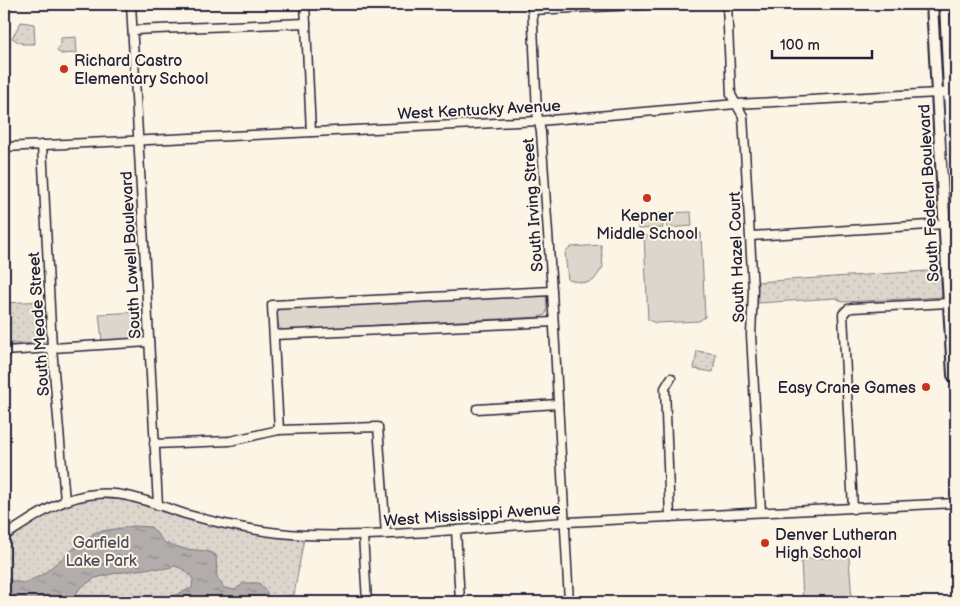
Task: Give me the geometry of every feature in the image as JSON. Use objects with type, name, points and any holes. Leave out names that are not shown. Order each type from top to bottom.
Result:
[{"type":"main road","name":"South Federal Boulevard","points":[[932,4],[953,375],[956,379]]},
{"type":"main road","name":"South Federal Boulevard","points":[[945,4],[953,92],[956,243]]},
{"type":"street","name":"South Lowell Boulevard","points":[[131,4],[158,505]]},
{"type":"street","points":[[305,4],[311,132]]},
{"type":"street","points":[[532,7],[658,4]]},
{"type":"street","name":"South Hazel Court","points":[[727,4],[731,95],[742,116],[751,236],[753,290],[751,335],[761,512]]},
{"type":"street","name":"South Irving Street","points":[[532,7],[537,112],[541,132],[554,322],[569,602]]},
{"type":"street","points":[[133,30],[306,23]]},
{"type":"street","name":"West Kentucky Avenue","points":[[4,147],[539,121],[736,104],[953,92]]},
{"type":"street","name":"South Meade Street","points":[[42,145],[52,348],[65,501]]},
{"type":"street","points":[[751,236],[945,224]]},
{"type":"street","points":[[279,430],[272,305],[552,291]]},
{"type":"street","points":[[853,509],[843,314],[852,308],[949,303]]},
{"type":"street","points":[[274,335],[554,322]]},
{"type":"street","points":[[4,350],[149,342]]},
{"type":"street","points":[[670,517],[664,388],[671,378]]},
{"type":"street","points":[[477,409],[558,404]]},
{"type":"street","points":[[154,444],[230,441],[279,430],[378,427],[386,534]]},
{"type":"street","name":"West Mississippi Avenue","points":[[4,536],[46,509],[65,501],[77,497],[107,493],[136,498],[214,522],[302,535],[386,534],[565,522],[956,503]]},
{"type":"street","points":[[456,530],[460,602]]},
{"type":"street","points":[[363,535],[367,602]]},
{"type":"green space","points":[[21,22],[34,24],[35,44],[22,44],[12,38]]},
{"type":"green space","points":[[76,37],[77,53],[61,54],[57,51],[61,38]]},
{"type":"green space","points":[[691,212],[692,226],[667,228],[666,213]]},
{"type":"green space","points":[[662,213],[663,228],[638,229],[637,215]]},
{"type":"green space","points":[[701,233],[705,317],[699,321],[656,323],[648,320],[644,236]]},
{"type":"green space","points":[[601,245],[603,267],[594,280],[586,283],[568,280],[565,253],[571,247]]},
{"type":"green space","points":[[943,270],[945,297],[843,302],[836,298],[758,303],[756,282]]},
{"type":"green space","points":[[543,293],[546,295],[547,310],[545,315],[539,317],[283,330],[280,328],[277,320],[277,307]]},
{"type":"green space","points":[[45,301],[47,340],[44,343],[5,344],[4,303]]},
{"type":"green space","points":[[141,312],[141,339],[104,342],[102,340],[99,314]]},
{"type":"green space","points":[[697,351],[716,354],[713,372],[694,369]]},
{"type":"green space","name":"Garfield Lake Park","points":[[95,498],[127,500],[227,528],[284,538],[304,538],[294,595],[285,596],[281,602],[4,602],[4,541],[59,507]]},
{"type":"green space","points":[[849,557],[852,602],[803,602],[801,559]]},
{"type":"water","points":[[134,526],[151,527],[165,543],[185,549],[207,551],[216,555],[217,578],[224,588],[235,590],[244,583],[259,583],[267,592],[267,602],[164,602],[168,598],[192,588],[193,579],[186,571],[176,566],[116,573],[95,578],[79,589],[72,602],[4,602],[4,577],[24,583],[42,575],[96,532]]},
{"type":"place","name":"Richard Castro Elementary School","points":[[64,69]]},
{"type":"place","name":"Kepner Middle School","points":[[647,198]]},
{"type":"place","name":"Easy Crane Games","points":[[926,387]]},
{"type":"place","name":"Denver Lutheran High School","points":[[765,543]]}]
